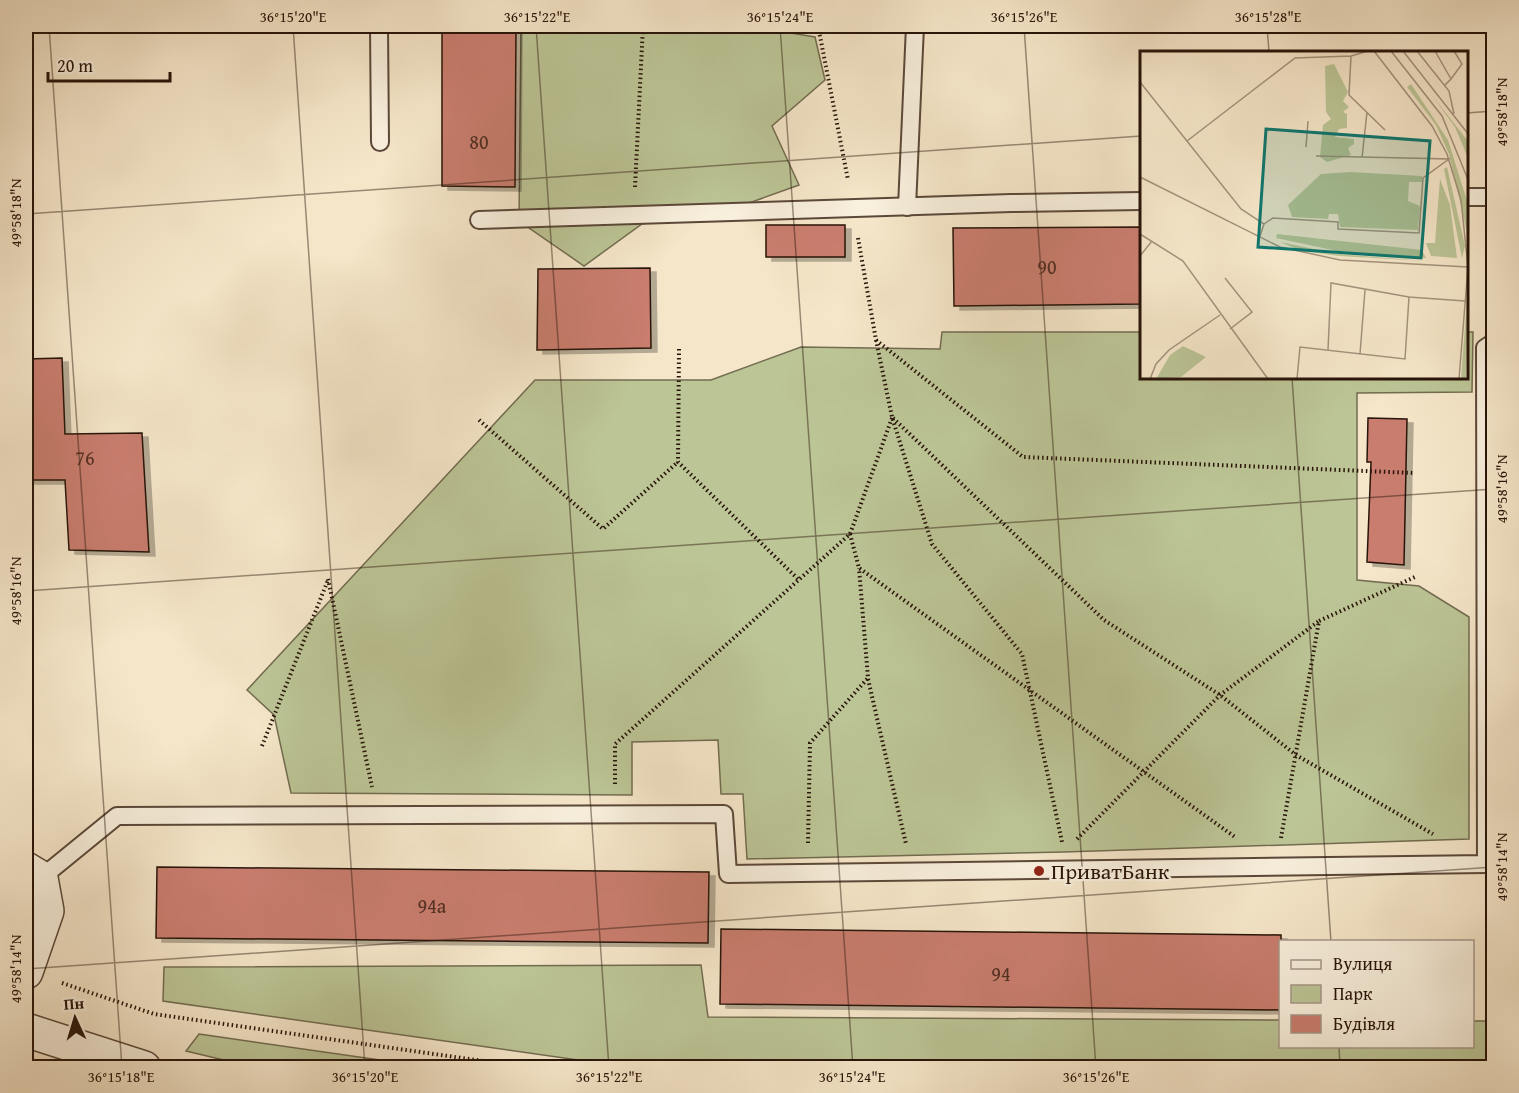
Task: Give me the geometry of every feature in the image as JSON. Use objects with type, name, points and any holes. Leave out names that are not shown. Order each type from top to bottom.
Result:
[{"type":"street","points":[[26,972],[47,911],[33,874]]},
{"type":"street","points":[[26,1030],[144,1068]]},
{"type":"lane","points":[[379,26],[380,142]]},
{"type":"lane","points":[[907,207],[915,26]]},
{"type":"lane","points":[[1468,197],[1494,197]]},
{"type":"lane","points":[[479,220],[1140,201]]},
{"type":"lane","points":[[33,874],[117,816],[724,814],[728,874],[1486,864],[1485,348],[1494,342]]},
{"type":"path","points":[[633,215],[642,26]]},
{"type":"path","points":[[818,26],[892,417],[932,544],[1022,654],[1064,852]]},
{"type":"path","points":[[876,340],[1023,457],[1414,473]]},
{"type":"path","points":[[680,349],[678,462],[799,580]]},
{"type":"path","points":[[615,815],[615,744],[850,534],[892,417]]},
{"type":"path","points":[[892,417],[1104,620],[1220,695],[1296,755],[1436,835]]},
{"type":"path","points":[[479,420],[603,529],[678,462]]},
{"type":"path","points":[[850,534],[859,568],[868,678],[912,872]]},
{"type":"path","points":[[859,568],[1276,867],[1319,621]]},
{"type":"path","points":[[1072,844],[1220,695],[1319,621],[1415,577]]},
{"type":"path","points":[[262,746],[328,579],[378,815]]},
{"type":"path","points":[[807,873],[810,743],[868,678]]},
{"type":"path","points":[[26,972],[154,1014],[532,1068]]},
{"type":"green space","points":[[521,26],[640,26],[640,28],[678,30],[714,26],[748,26],[815,37],[825,80],[772,126],[799,185],[749,203],[642,224],[584,266],[519,221]]},
{"type":"green space","points":[[942,332],[1140,332],[1140,380],[1468,380],[1468,332],[1473,332],[1472,392],[1357,393],[1357,580],[1419,586],[1469,617],[1469,839],[747,859],[743,794],[721,794],[718,740],[632,742],[632,795],[291,793],[274,715],[247,690],[535,380],[711,380],[801,347],[940,349]]},
{"type":"green space","points":[[701,965],[708,1017],[1279,1020],[1279,1048],[1474,1048],[1474,1021],[1493,1021],[1493,1067],[634,1068],[163,1001],[164,967]]},
{"type":"green space","points":[[199,1034],[429,1067],[253,1067],[186,1051]]},
{"type":"building","points":[[442,26],[516,26],[515,187],[442,186]]},
{"type":"building","points":[[766,225],[845,225],[845,257],[766,257]]},
{"type":"building","points":[[1140,227],[1140,304],[954,306],[953,228]]},
{"type":"building","points":[[650,268],[651,348],[537,350],[538,269]]},
{"type":"building","points":[[62,358],[65,434],[142,433],[149,552],[69,550],[65,480],[26,480],[26,359]]},
{"type":"building","points":[[1368,418],[1407,419],[1404,565],[1367,562],[1371,462],[1367,462]]},
{"type":"building","points":[[157,867],[709,872],[708,943],[156,938]]},
{"type":"building","points":[[721,929],[1281,935],[1281,940],[1279,940],[1279,1010],[720,1004]]},
{"type":"place","name":"ПриватБанк","points":[[1039,871]]}]
